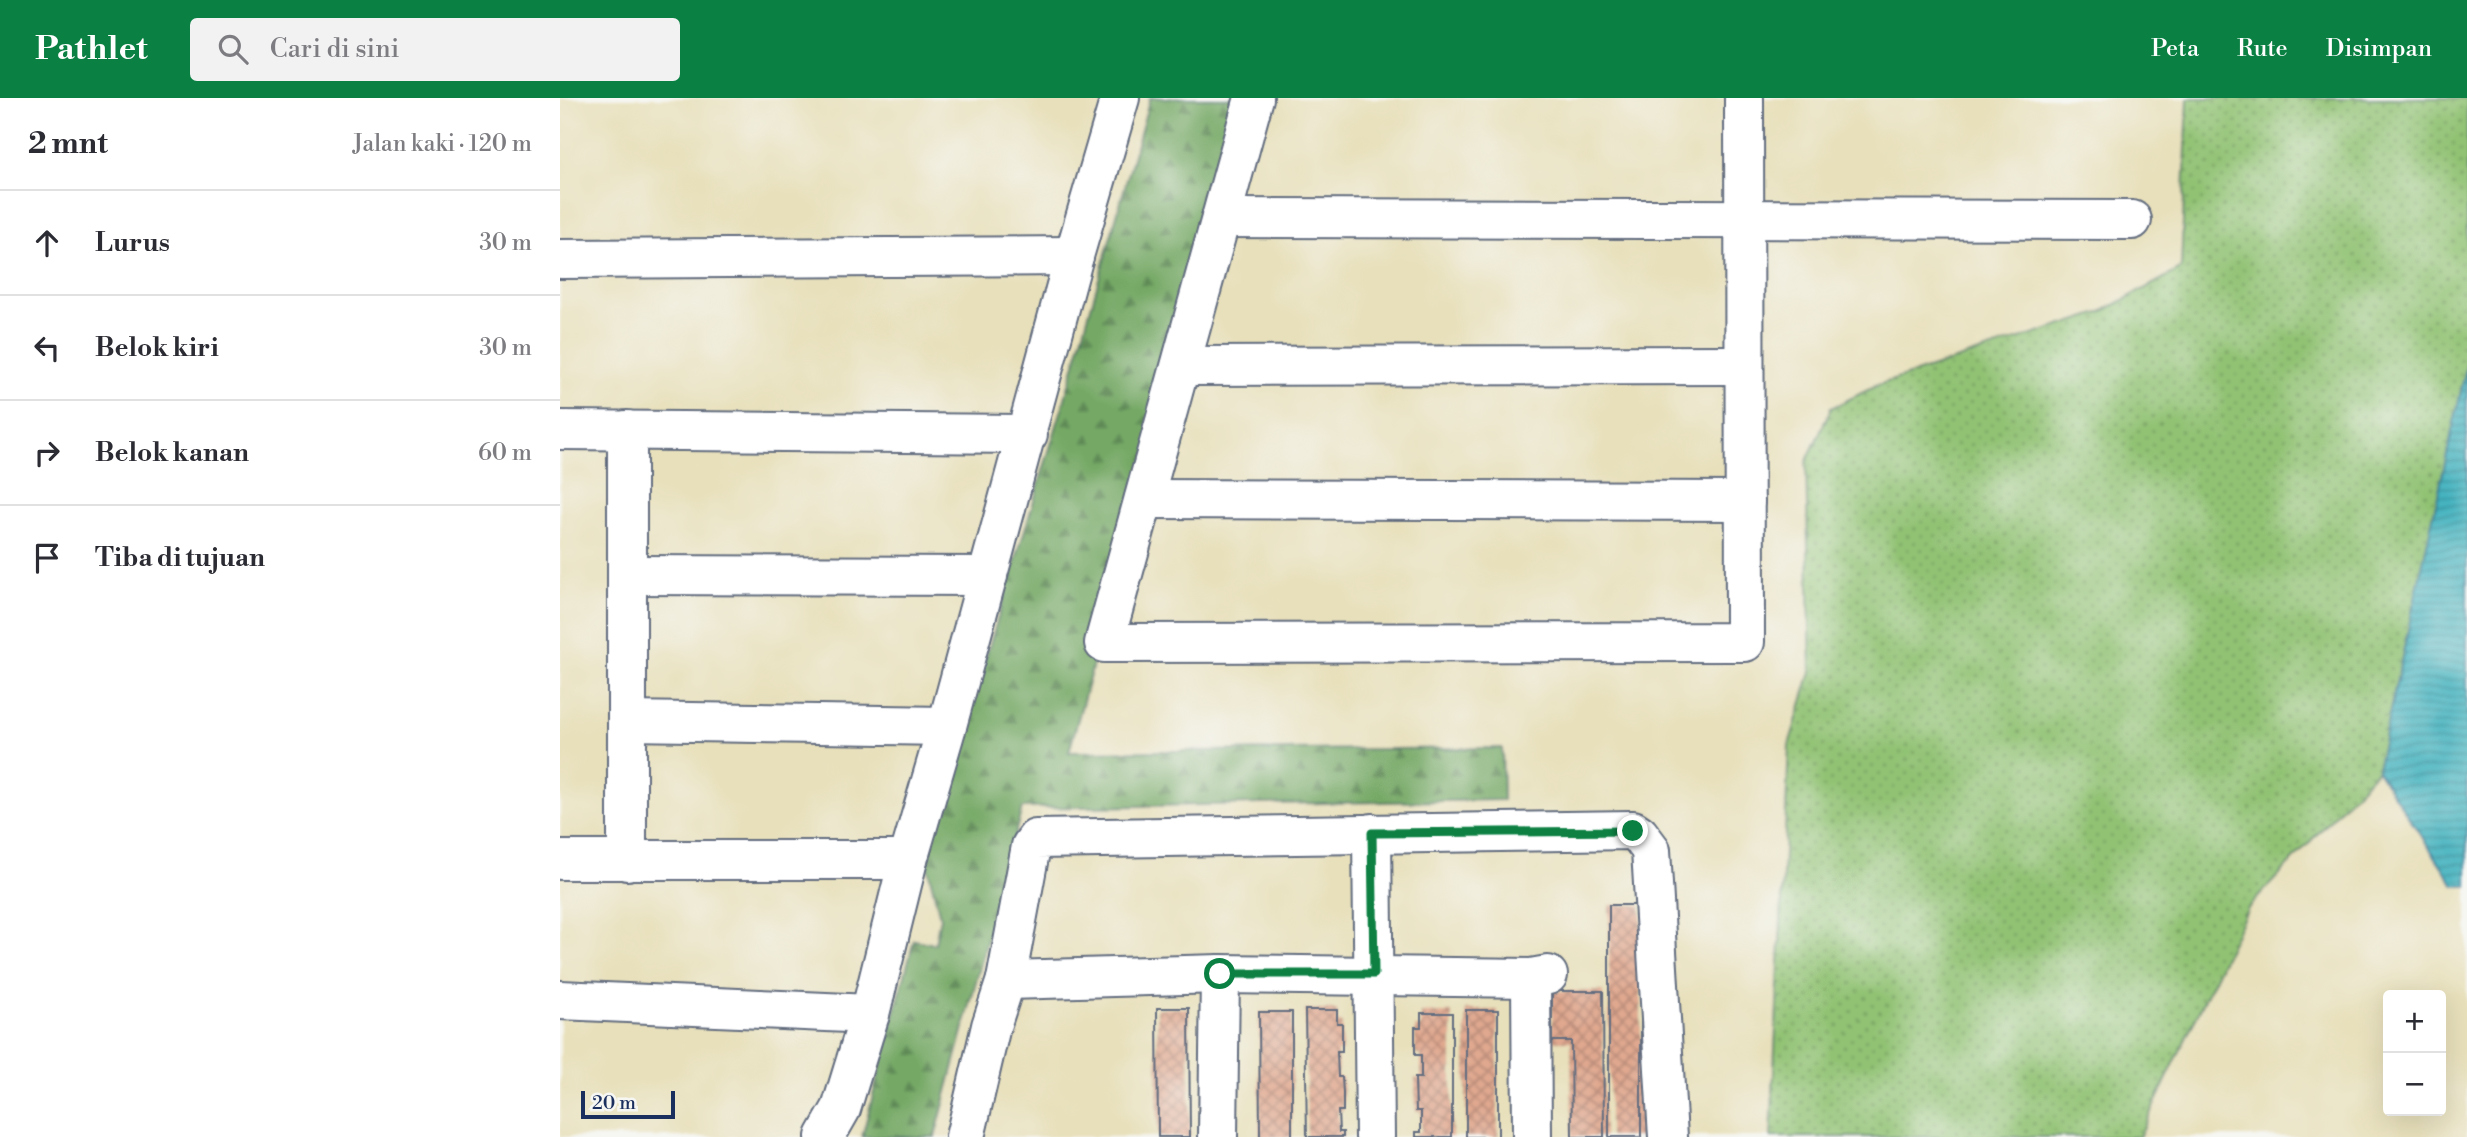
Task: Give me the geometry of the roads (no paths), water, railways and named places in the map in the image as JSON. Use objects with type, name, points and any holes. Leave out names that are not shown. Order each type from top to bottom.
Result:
[{"type":"street","points":[[825,1137],[841,1110],[870,1014],[908,860],[1120,98]]},
{"type":"street","points":[[1254,98],[1104,643],[1745,642],[1744,98]]},
{"type":"street","points":[[1221,219],[2132,220]]},
{"type":"street","points":[[560,259],[1074,256]]},
{"type":"street","points":[[1181,366],[1744,365]]},
{"type":"street","points":[[560,430],[1028,434]]},
{"type":"street","points":[[627,430],[627,861]]},
{"type":"street","points":[[1144,499],[1745,501]]},
{"type":"street","points":[[628,575],[988,576]]},
{"type":"street","points":[[628,720],[947,726]]},
{"type":"street","points":[[965,1137],[990,1026],[1006,980],[1031,846],[1037,839],[1626,830],[1639,834],[1651,850],[1668,1137]]},
{"type":"street","points":[[1372,833],[1376,1137]]},
{"type":"street","points":[[560,860],[908,860]]},
{"type":"street","points":[[1218,1137],[1220,974]]},
{"type":"street","points":[[1006,980],[1220,974],[1539,976],[1532,1137]]},
{"type":"street","points":[[560,1000],[870,1014]]},
{"type":"water","points":[[2467,364],[2467,886],[2455,886],[2377,770]]}]
